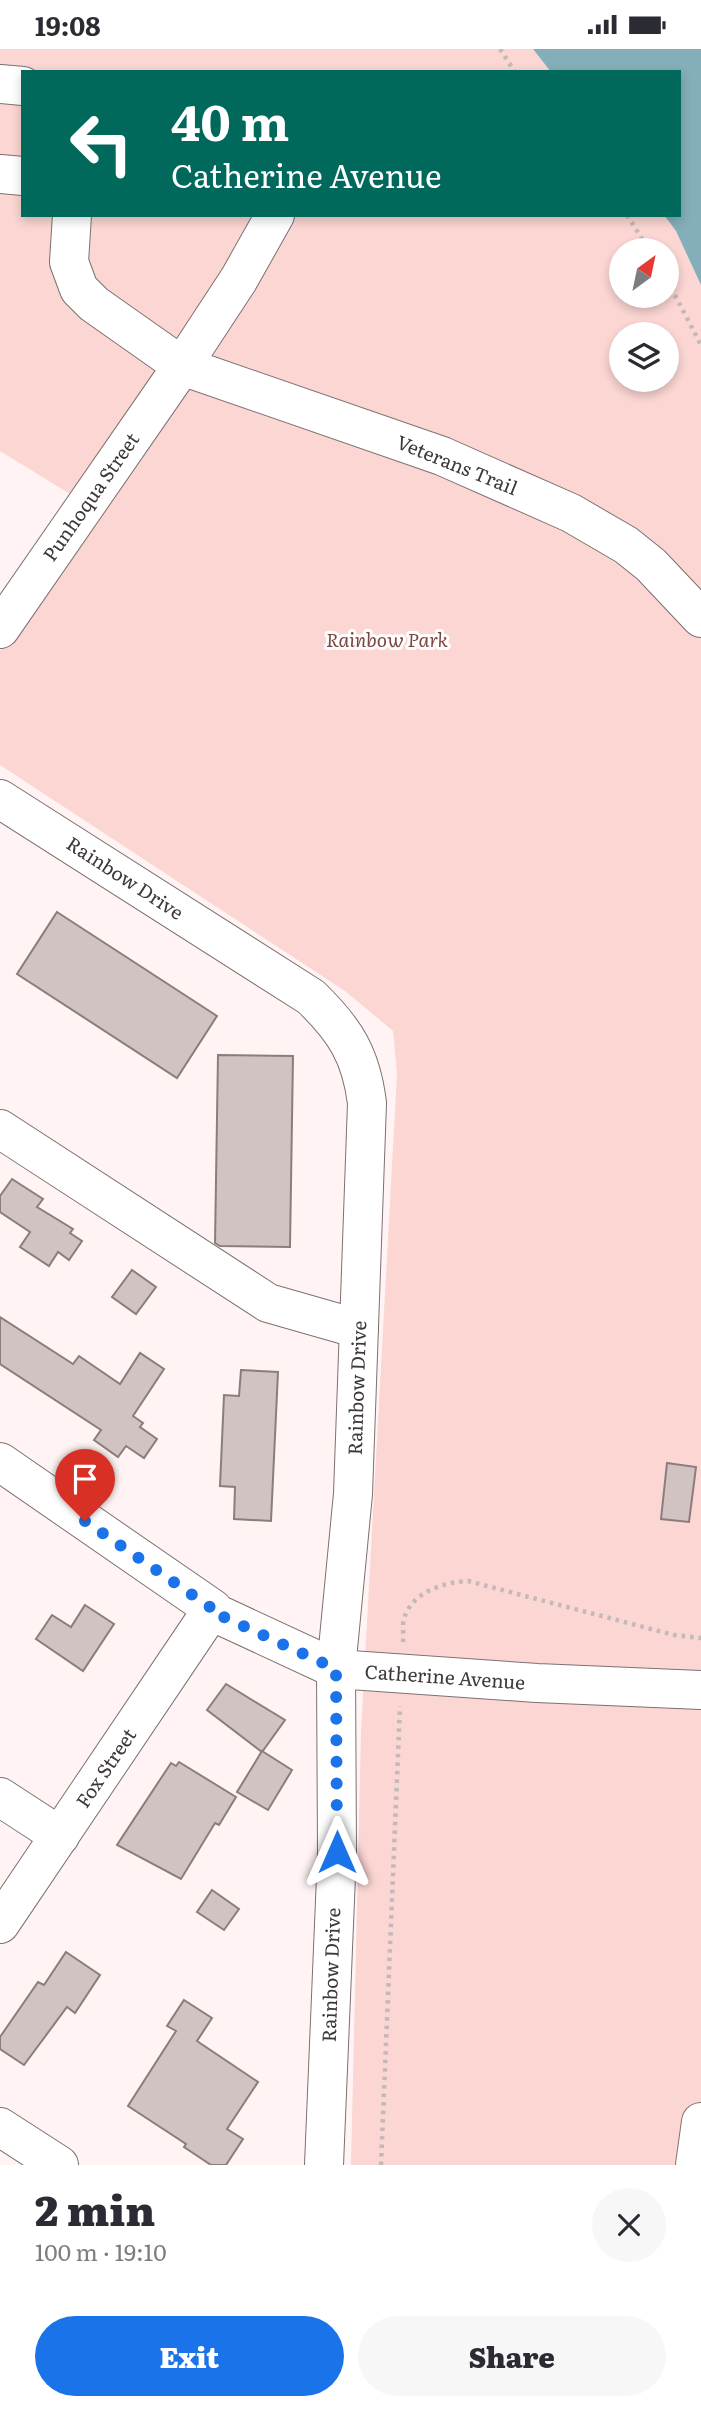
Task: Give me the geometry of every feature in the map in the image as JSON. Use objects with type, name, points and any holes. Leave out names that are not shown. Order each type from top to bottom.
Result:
[{"type":"street","points":[[0,84],[21,86]]},
{"type":"street","points":[[0,174],[21,176]]},
{"type":"street","name":"Veterans Trail","points":[[72,217],[69,261],[79,289],[94,304],[182,366],[442,456],[571,513],[617,540],[651,565],[701,618]]},
{"type":"street","name":"Punhoqua Street","points":[[0,629],[182,366],[239,279],[274,217]]},
{"type":"street","name":"Rainbow Drive","points":[[0,799],[311,997],[337,1023],[351,1044],[364,1079],[367,1103],[353,1494],[336,1669],[337,1852],[324,2165]]},
{"type":"street","points":[[0,1129],[268,1303],[359,1329]]},
{"type":"street","name":"Catherine Avenue","points":[[0,1462],[213,1609],[211,1611],[336,1669],[537,1683],[701,1690]]},
{"type":"street","name":"Fox Street","points":[[0,1924],[211,1611]]},
{"type":"street","points":[[0,1797],[60,1836]]},
{"type":"street","points":[[695,2165],[701,2122]]},
{"type":"street","points":[[0,2127],[58,2165]]},
{"type":"path","points":[[500,49],[514,70]]},
{"type":"path","points":[[628,217],[641,238]]},
{"type":"path","points":[[679,303],[701,345]]},
{"type":"path","points":[[403,1640],[404,1618],[424,1594],[453,1582],[468,1581],[674,1635],[701,1639]]},
{"type":"path","points":[[381,2165],[401,1694]]},
{"type":"green space","name":"Rainbow Park","points":[[0,49],[533,49],[549,70],[21,70],[21,217],[666,217],[676,231],[701,285],[701,2165],[351,2165],[361,1732],[397,1074],[393,1031],[345,991],[0,765],[0,651],[96,510],[0,451]]},
{"type":"water","points":[[533,49],[701,49],[701,285],[676,231],[666,217],[681,217],[681,70],[549,70]]},
{"type":"building","points":[[57,912],[217,1016],[177,1078],[17,974]]},
{"type":"building","points":[[218,1055],[293,1056],[290,1247],[220,1246],[215,1243]]},
{"type":"building","points":[[12,1179],[43,1199],[37,1207],[73,1229],[70,1233],[82,1241],[69,1260],[58,1252],[49,1266],[20,1247],[30,1232],[0,1212],[0,1196]]},
{"type":"building","points":[[132,1270],[156,1287],[136,1314],[112,1297]]},
{"type":"building","points":[[0,1317],[73,1364],[79,1356],[120,1384],[140,1353],[164,1369],[133,1416],[143,1423],[140,1427],[157,1439],[144,1458],[126,1446],[118,1457],[94,1440],[101,1430],[0,1364]]},
{"type":"building","points":[[241,1370],[278,1372],[271,1521],[234,1519],[235,1487],[220,1486],[224,1395],[239,1396]]},
{"type":"building","points":[[667,1463],[696,1467],[689,1522],[661,1519]]},
{"type":"building","points":[[85,1605],[114,1624],[83,1671],[36,1639],[52,1615],[71,1627]]},
{"type":"building","points":[[226,1684],[285,1720],[262,1752],[207,1710]]},
{"type":"building","points":[[262,1751],[292,1770],[268,1810],[237,1792]]},
{"type":"building","points":[[179,1762],[236,1797],[219,1825],[215,1823],[181,1879],[117,1845],[171,1763],[176,1766]]},
{"type":"building","points":[[212,1890],[239,1909],[224,1930],[197,1912]]},
{"type":"building","points":[[66,1952],[100,1975],[75,2013],[67,2007],[24,2065],[0,2049],[0,2037],[38,1982],[44,1985]]},
{"type":"building","points":[[184,2000],[212,2018],[197,2041],[258,2082],[227,2129],[243,2139],[226,2165],[211,2165],[184,2147],[186,2144],[128,2106],[176,2031],[167,2026]]},
{"type":"route","points":[[85,1521],[213,1609],[211,1611],[336,1669],[337,1852]]}]
